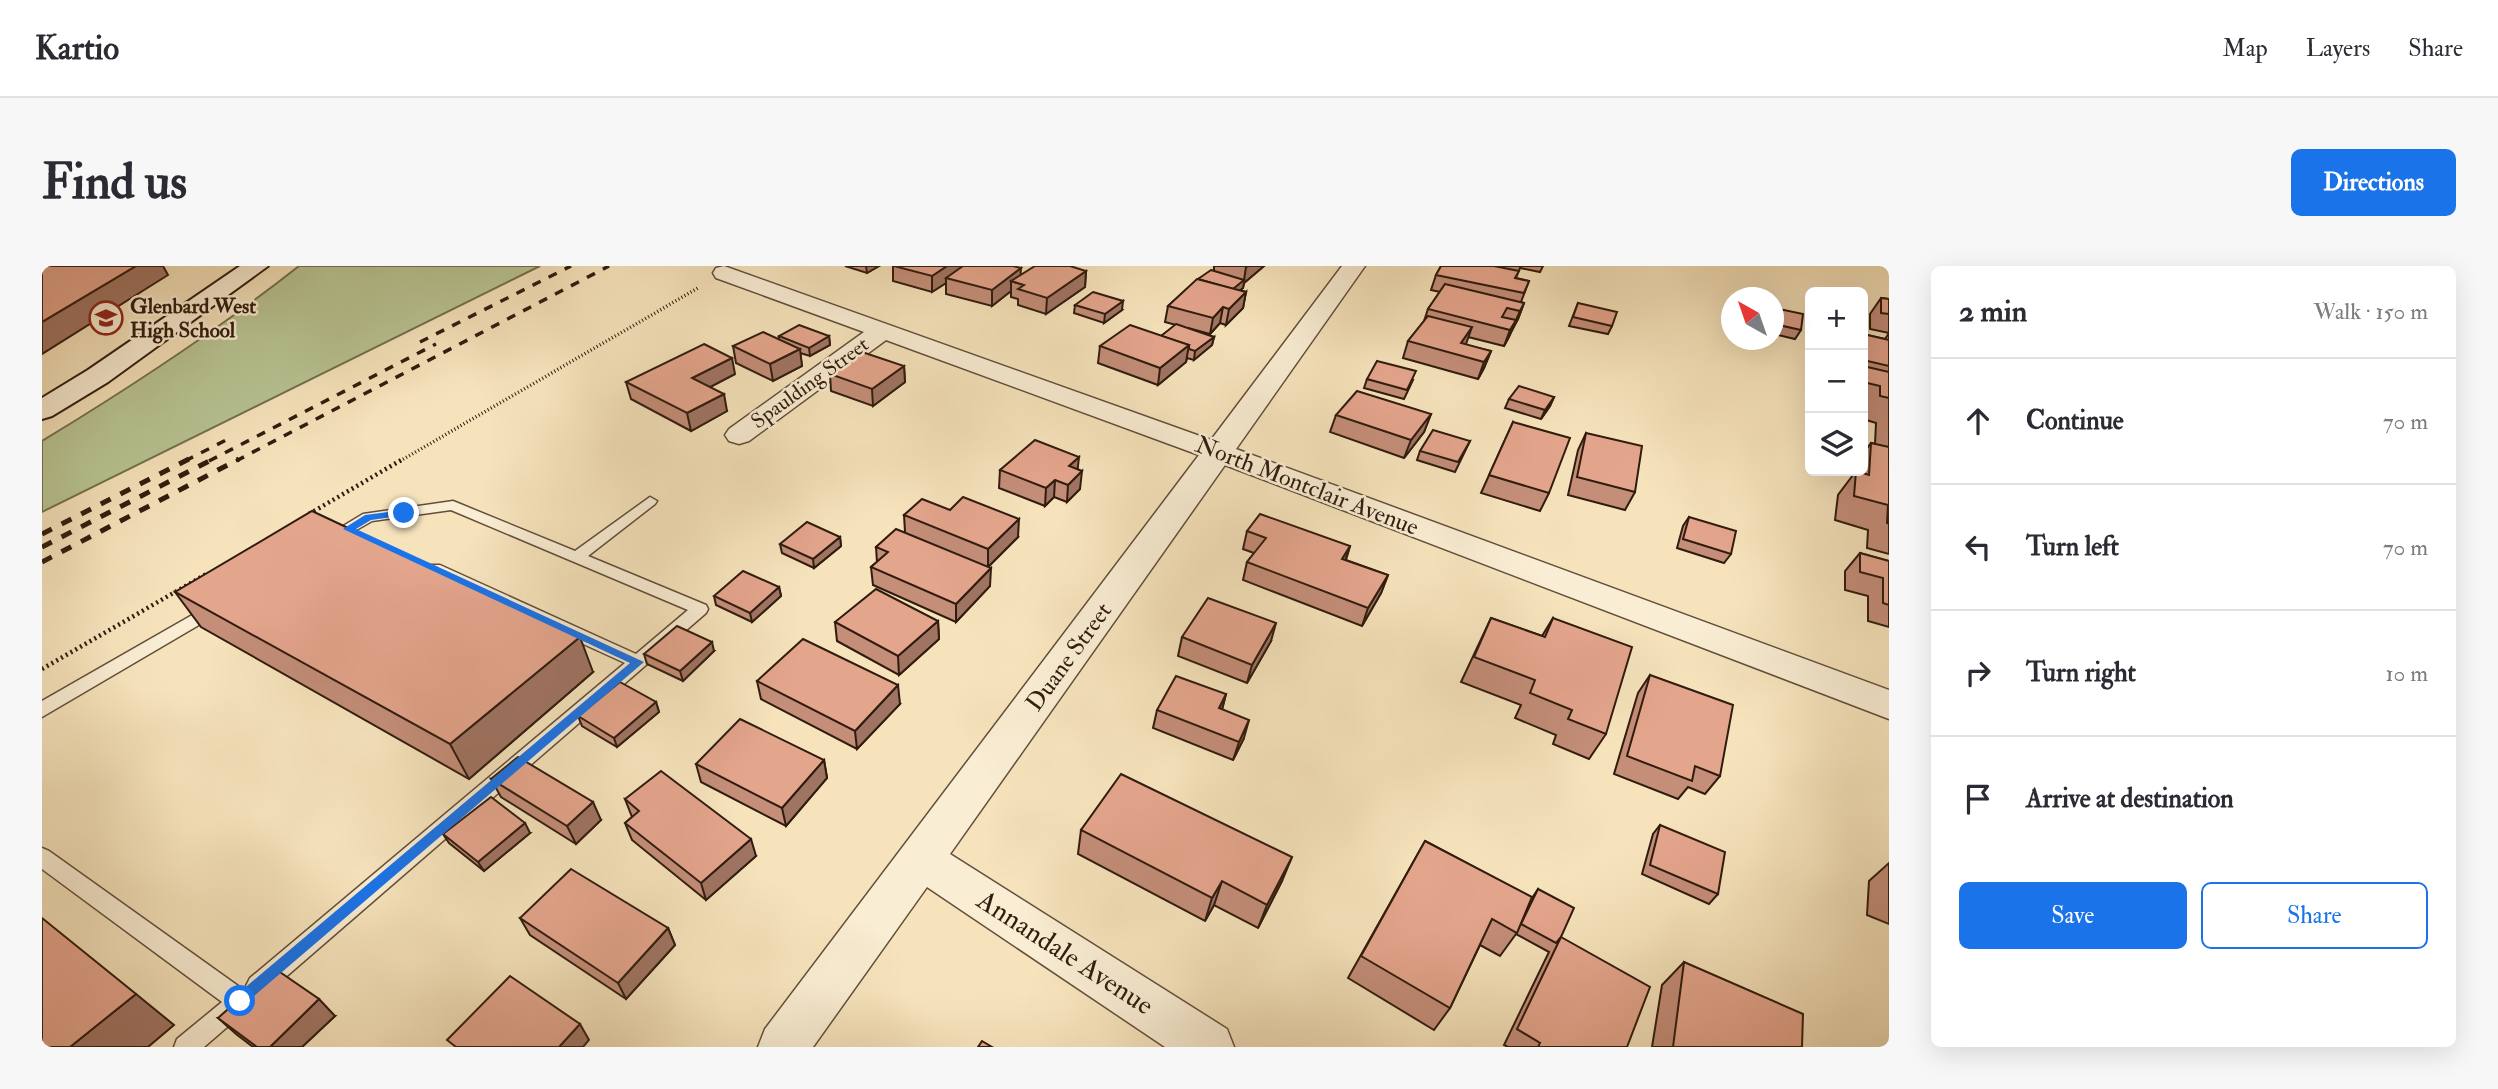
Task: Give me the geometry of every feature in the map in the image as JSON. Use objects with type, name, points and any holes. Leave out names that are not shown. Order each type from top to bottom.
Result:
[{"type":"street","points":[[42,410],[98,376],[256,266]]},
{"type":"street","name":"Duane Street","points":[[783,1047],[1354,266]]},
{"type":"street","name":"North Montclair Avenue","points":[[724,273],[1218,452],[1889,705]]},
{"type":"street","name":"Spaulding Street","points":[[739,435],[882,331]]},
{"type":"street","name":"Annandale Avenue","points":[[921,859],[1209,1047]]},
{"type":"lane","points":[[577,557],[650,501]]},
{"type":"lane","points":[[186,1047],[700,609],[453,505],[368,517],[354,532],[313,550]]},
{"type":"lane","points":[[424,564],[638,662]]},
{"type":"lane","points":[[42,710],[230,599]]},
{"type":"lane","points":[[42,857],[240,1001]]},
{"type":"path","points":[[306,516],[724,273]]},
{"type":"path","points":[[42,669],[210,572]]},
{"type":"green space","points":[[299,266],[540,266],[42,512],[42,441],[174,357]]},
{"type":"building","points":[[42,266],[136,266],[42,322]]},
{"type":"building","points":[[894,266],[947,266],[932,276]]},
{"type":"building","points":[[963,266],[1021,268],[992,290],[946,278]]},
{"type":"building","points":[[1035,266],[1070,266],[1086,271],[1047,298],[1018,289],[1024,285],[1011,281]]},
{"type":"building","points":[[1441,266],[1494,266],[1519,271],[1515,278],[1529,281],[1524,293],[1436,275]]},
{"type":"building","points":[[1211,270],[1244,280],[1233,289],[1198,279]]},
{"type":"building","points":[[1197,279],[1246,292],[1229,309],[1223,307],[1213,318],[1168,306]]},
{"type":"building","points":[[1445,284],[1524,303],[1520,311],[1507,308],[1502,317],[1516,320],[1510,330],[1428,309]]},
{"type":"building","points":[[1093,292],[1123,301],[1105,314],[1075,305]]},
{"type":"building","points":[[1881,298],[1889,299],[1889,314],[1881,313]]},
{"type":"building","points":[[1578,303],[1617,312],[1612,326],[1573,317]]},
{"type":"building","points":[[1784,310],[1803,314],[1801,330],[1784,326]]},
{"type":"building","points":[[1428,316],[1472,327],[1461,343],[1491,351],[1484,362],[1408,341]]},
{"type":"building","points":[[1176,324],[1214,337],[1195,351],[1189,349],[1189,345],[1161,336]]},
{"type":"building","points":[[799,325],[829,336],[809,348],[779,336]]},
{"type":"building","points":[[1130,325],[1189,345],[1160,368],[1100,346]]},
{"type":"building","points":[[763,332],[800,349],[770,364],[733,346]]},
{"type":"building","points":[[1868,335],[1889,340],[1889,366],[1868,361]]},
{"type":"building","points":[[704,344],[732,358],[692,378],[724,394],[687,413],[626,382]]},
{"type":"building","points":[[862,352],[904,366],[872,389],[830,374]]},
{"type":"building","points":[[1377,361],[1416,371],[1407,390],[1367,379]]},
{"type":"building","points":[[1868,367],[1889,372],[1889,398],[1880,396],[1880,386],[1868,383]]},
{"type":"building","points":[[1519,386],[1554,397],[1545,410],[1509,399]]},
{"type":"building","points":[[1357,391],[1431,414],[1411,440],[1336,415]]},
{"type":"building","points":[[1513,422],[1570,438],[1549,493],[1489,475]]},
{"type":"building","points":[[1433,430],[1470,441],[1458,462],[1420,451]]},
{"type":"building","points":[[1586,433],[1642,446],[1635,492],[1577,477]]},
{"type":"building","points":[[1035,440],[1079,457],[1069,466],[1082,471],[1068,485],[1055,480],[1046,488],[1000,470]]},
{"type":"building","points":[[1871,443],[1889,447],[1889,524],[1888,505],[1854,496],[1856,476],[1869,475]]},
{"type":"building","points":[[963,497],[1019,519],[988,549],[904,515],[922,499],[950,510]]},
{"type":"building","points":[[312,511],[580,637],[450,744],[175,592]]},
{"type":"building","points":[[1260,514],[1350,546],[1342,559],[1388,575],[1368,608],[1247,562],[1266,538],[1247,531]]},
{"type":"building","points":[[1689,517],[1736,531],[1731,554],[1683,539]]},
{"type":"building","points":[[807,522],[840,537],[813,559],[780,544]]},
{"type":"building","points":[[896,529],[991,568],[956,604],[871,567],[888,552],[876,547]]},
{"type":"building","points":[[1860,553],[1889,561],[1889,605],[1883,603],[1883,578],[1860,572]]},
{"type":"building","points":[[743,571],[779,587],[750,613],[714,596]]},
{"type":"building","points":[[876,589],[938,621],[898,656],[835,622]]},
{"type":"building","points":[[1208,598],[1276,623],[1252,665],[1182,637]]},
{"type":"building","points":[[1491,618],[1545,637],[1553,618],[1632,647],[1606,734],[1568,719],[1572,710],[1530,693],[1535,680],[1474,657]]},
{"type":"building","points":[[677,626],[712,642],[680,671],[644,654]]},
{"type":"building","points":[[803,639],[898,685],[855,731],[757,681]]},
{"type":"building","points":[[1650,675],[1733,705],[1720,776],[1695,766],[1692,781],[1627,756]]},
{"type":"building","points":[[1176,676],[1226,694],[1219,708],[1249,720],[1239,742],[1157,710]]},
{"type":"building","points":[[620,682],[656,702],[614,738],[578,716]]},
{"type":"building","points":[[740,719],[824,760],[782,808],[696,764]]},
{"type":"building","points":[[518,757],[593,802],[567,826],[491,779]]},
{"type":"building","points":[[661,771],[751,839],[701,883],[625,823],[639,811],[625,799]]},
{"type":"building","points":[[1121,774],[1292,857],[1267,905],[1222,881],[1212,898],[1081,830]]},
{"type":"building","points":[[491,797],[525,823],[478,862],[443,834]]},
{"type":"building","points":[[1660,825],[1725,852],[1718,894],[1650,865]]},
{"type":"building","points":[[1425,841],[1532,897],[1517,933],[1492,919],[1450,1008],[1361,956]]},
{"type":"building","points":[[571,869],[668,928],[618,983],[520,918]]},
{"type":"building","points":[[1538,889],[1574,908],[1556,943],[1521,924]]},
{"type":"building","points":[[42,918],[136,994],[70,1047],[42,1047]]},
{"type":"building","points":[[1561,937],[1650,987],[1627,1047],[1538,1047],[1540,1043],[1517,1029]]},
{"type":"building","points":[[1684,962],[1803,1014],[1802,1047],[1673,1047]]},
{"type":"building","points":[[274,968],[319,999],[270,1047],[257,1047],[218,1018]]},
{"type":"building","points":[[510,976],[580,1024],[559,1047],[456,1047],[447,1040]]},
{"type":"building","points":[[982,1041],[992,1047],[978,1047]]},
{"type":"railway","points":[[420,342],[571,266]]},
{"type":"railway","points":[[236,461],[609,266]]},
{"type":"railway","points":[[209,461],[436,344]]},
{"type":"railway","points":[[185,461],[232,437]]},
{"type":"railway","points":[[42,534],[189,459]]},
{"type":"railway","points":[[42,547],[213,459]]},
{"type":"railway","points":[[42,562],[239,459]]},
{"type":"place","name":"Glenbard West High School","points":[[106,318]]},
{"type":"route","points":[[240,1001],[638,662],[348,529],[368,517],[404,513]]}]
